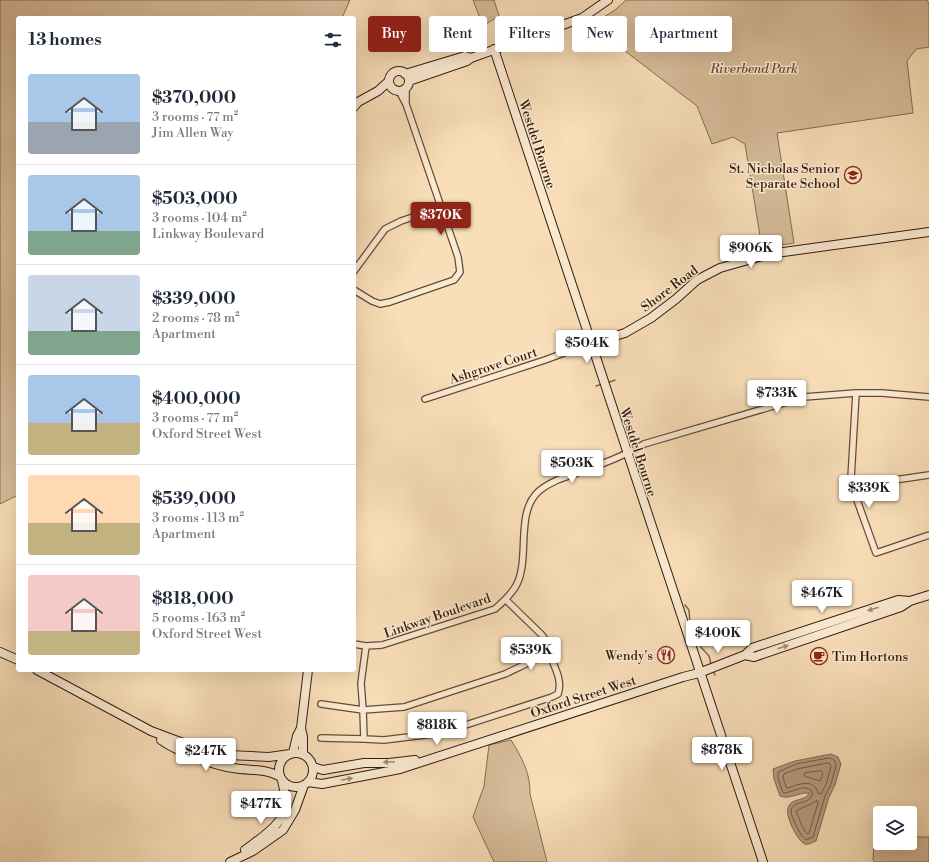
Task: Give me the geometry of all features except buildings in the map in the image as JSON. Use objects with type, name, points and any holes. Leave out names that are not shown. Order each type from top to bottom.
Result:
[{"type":"main road","points":[[356,104],[378,91],[400,84],[464,56],[471,58],[494,50],[510,42],[582,18],[608,0]]},
{"type":"main road","name":"Westdel Bourne","points":[[494,50],[762,862]]},
{"type":"main road","name":"Shore Road","points":[[591,343],[625,333],[651,318],[676,299],[697,280],[720,268],[769,254],[929,232]]},
{"type":"main road","name":"Oxford Street West","points":[[306,784],[322,784],[400,768],[676,679],[699,673],[745,655],[752,648],[898,600],[910,601],[929,595]]},
{"type":"main road","points":[[0,652],[16,659]]},
{"type":"main road","points":[[41,672],[151,731],[183,744],[228,755],[269,757],[292,753],[303,754],[309,760],[313,767],[311,777],[306,784],[295,810],[283,830],[253,851],[230,862]]},
{"type":"main road","points":[[303,754],[303,737],[301,728],[308,672]]},
{"type":"main road","points":[[230,862],[275,827],[286,808],[286,798],[278,771],[282,760],[292,753],[301,728]]},
{"type":"main road","points":[[151,731],[163,741],[216,765],[270,771],[290,786],[300,787],[306,784]]},
{"type":"main road","name":"Oxford Street West","points":[[313,767],[322,770],[364,763],[389,763],[428,759]]},
{"type":"street","points":[[356,291],[380,304],[454,280],[460,272],[458,257],[440,208],[400,84]]},
{"type":"street","points":[[356,268],[385,229],[401,221],[440,208]]},
{"type":"street","name":"Ashgrove Court","points":[[425,399],[545,360],[591,343]]},
{"type":"street","points":[[856,393],[850,478],[876,553],[929,535]]},
{"type":"street","name":"Linkway Boulevard","points":[[356,644],[366,646],[382,645],[495,609],[506,600],[517,585],[520,575],[527,511],[538,492],[556,480],[628,454],[644,444],[804,397],[856,393],[882,393],[929,398]]},
{"type":"street","points":[[853,489],[874,483],[929,475]]},
{"type":"street","points":[[321,738],[384,740],[442,733],[558,694],[560,682],[549,653],[547,642],[541,634],[506,600]]},
{"type":"street","points":[[364,739],[361,683],[366,646]]},
{"type":"street","points":[[321,704],[363,710],[404,707],[505,674],[549,653]]},
{"type":"green space","points":[[0,0],[350,0],[343,16],[16,16],[16,496],[0,504]]},
{"type":"green space","points":[[473,0],[494,0],[499,16],[495,16],[495,18],[487,24],[487,16],[479,16]]},
{"type":"green space","name":"Riverbend Park","points":[[626,0],[927,0],[929,4],[929,47],[916,49],[907,61],[913,113],[777,133],[794,243],[762,248],[745,144],[733,137],[712,144],[697,106],[626,52],[627,16],[605,16]]},
{"type":"green space","points":[[511,740],[522,759],[527,772],[530,794],[547,862],[494,862],[473,817],[484,786],[489,745]]},
{"type":"green space","points":[[917,837],[929,837],[929,862],[875,862],[873,860],[874,850],[917,850]]},
{"type":"water","points":[[831,754],[838,757],[841,764],[835,785],[829,797],[816,841],[805,844],[795,833],[788,816],[788,808],[792,802],[805,798],[809,793],[790,797],[780,796],[774,779],[773,769],[795,761]]},
{"type":"waterway","points":[[607,383],[615,380]]},
{"type":"waterway","points":[[596,386],[602,384]]},
{"type":"waterway","points":[[685,605],[689,610],[690,624],[701,647],[709,656],[711,664]]},
{"type":"waterway","points":[[713,670],[715,675]]},
{"type":"place","name":"St. Nicholas Senior Separate School","points":[[853,175]]},
{"type":"place","name":"Wendy's","points":[[666,655]]},
{"type":"place","name":"Tim Hortons","points":[[819,656]]}]
